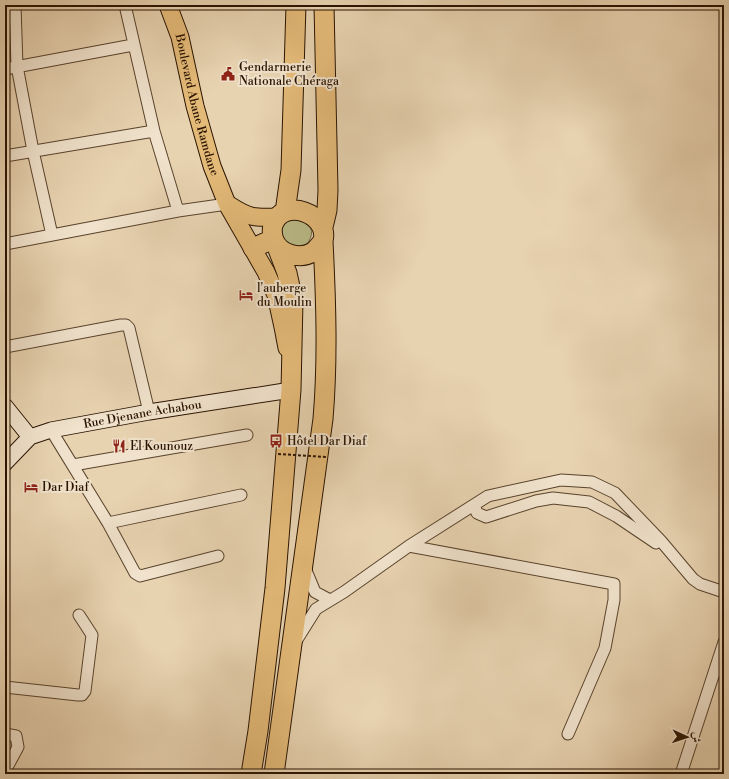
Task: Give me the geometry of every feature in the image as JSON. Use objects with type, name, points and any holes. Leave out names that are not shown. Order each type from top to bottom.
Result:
[{"type":"highway","points":[[251,774],[258,731],[275,588],[291,385],[293,301],[287,273],[274,241],[272,231],[274,223],[281,214],[291,170],[296,5]]},
{"type":"highway","points":[[274,774],[323,419],[325,390],[327,339],[323,234],[327,210],[328,190],[324,5]]},
{"type":"highway","points":[[281,214],[292,210],[306,212],[312,216],[323,234]]},
{"type":"highway","points":[[274,241],[285,252],[297,256],[306,255],[313,252],[323,234]]},
{"type":"highway","points":[[253,248],[274,241]]},
{"type":"main road","name":"Boulevard Abane Ramdane","points":[[168,5],[180,37],[195,106],[212,166],[227,204],[266,272],[276,295],[283,326],[291,385]]},
{"type":"main road","points":[[227,204],[244,215],[249,216],[263,218],[281,214]]},
{"type":"main road","name":"Rue Djenane Achabou","points":[[5,463],[30,437],[51,430],[291,385]]},
{"type":"main road","points":[[5,406],[30,437]]},
{"type":"street","points":[[15,5],[17,66],[33,151],[52,235]]},
{"type":"street","points":[[125,5],[154,131],[178,211]]},
{"type":"street","points":[[176,5],[180,37]]},
{"type":"street","points":[[5,69],[134,45]]},
{"type":"street","points":[[5,156],[154,131]]},
{"type":"street","points":[[5,244],[178,211],[227,204]]},
{"type":"street","points":[[5,347],[126,325],[129,328],[149,412]]},
{"type":"street","points":[[51,430],[108,523],[135,573],[140,576],[218,556]]},
{"type":"street","points":[[72,465],[247,435]]},
{"type":"street","points":[[292,648],[316,609],[409,546],[488,496],[561,480],[592,482],[615,493],[693,579],[700,584],[724,592]]},
{"type":"street","points":[[108,523],[241,495]]},
{"type":"street","points":[[474,505],[477,513],[486,517],[536,501],[553,498],[589,502],[616,516],[670,553]]},
{"type":"street","points":[[409,546],[614,584],[614,600],[605,648],[568,734]]},
{"type":"street","points":[[303,565],[315,592],[330,600]]},
{"type":"street","points":[[5,687],[78,695],[82,694],[85,691],[92,635],[79,615]]},
{"type":"street","points":[[681,774],[724,642]]},
{"type":"street","points":[[5,734],[16,736],[18,747],[5,771]]},
{"type":"path","points":[[278,454],[327,457]]},
{"type":"green space","points":[[294,218],[306,222],[310,226],[311,237],[302,248],[284,246],[280,228],[283,223]]},
{"type":"place","name":"Gendarmerie Nationale Chéraga","points":[[228,74]]},
{"type":"place","name":"l'auberge du Moulin","points":[[246,295]]},
{"type":"place","name":"Hôtel Dar Diaf","points":[[276,441]]},
{"type":"place","name":"El Kounouz","points":[[119,446]]},
{"type":"place","name":"Dar Diaf","points":[[31,487]]}]
